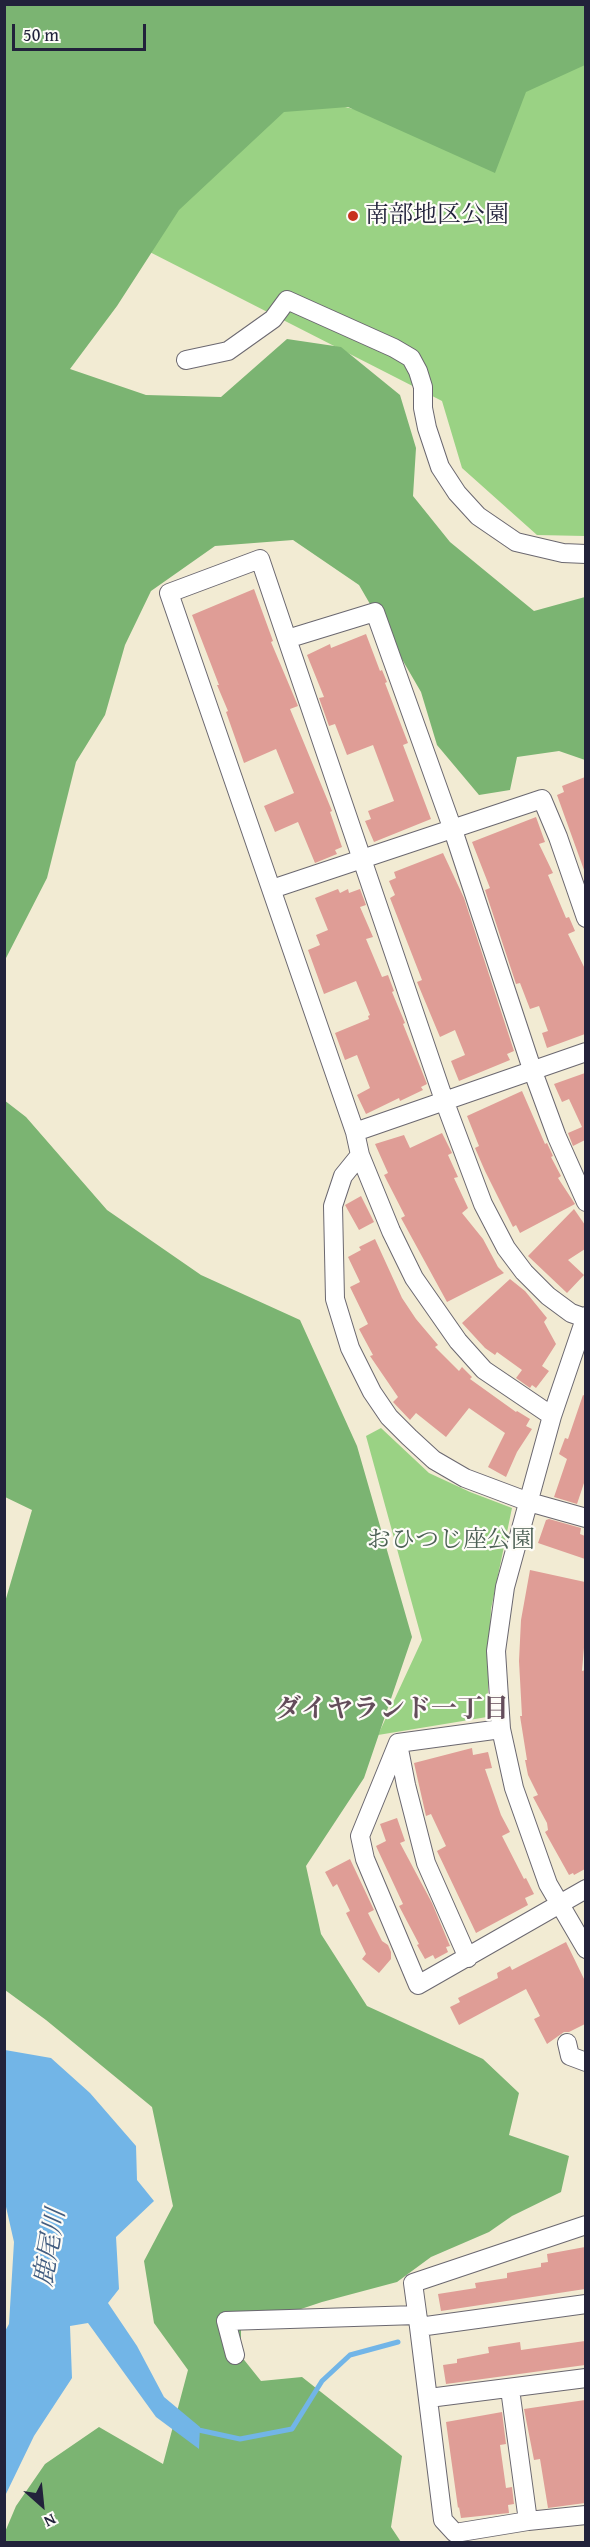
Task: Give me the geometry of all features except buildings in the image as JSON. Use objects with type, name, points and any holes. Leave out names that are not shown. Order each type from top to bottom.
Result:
[{"type":"street","points":[[186,360],[228,351],[273,319],[287,300],[394,348],[411,358],[418,371],[423,387],[423,408],[427,428],[440,467],[457,493],[478,516],[516,542],[563,553],[585,554]]},
{"type":"street","points":[[552,1416],[484,1370],[458,1341],[414,1278],[391,1231],[360,1155],[355,1132],[272,889],[168,593],[260,559],[444,1100],[483,1204],[506,1248],[524,1272],[548,1296],[571,1313],[585,1317],[552,1416],[506,1587],[496,1651],[501,1729],[514,1788],[548,1884],[585,1949]]},
{"type":"street","points":[[287,639],[375,612],[453,830],[532,1069],[557,1137],[585,1202]]},
{"type":"street","points":[[272,889],[362,861],[542,799],[558,837],[585,918]]},
{"type":"street","points":[[355,1132],[585,1052]]},
{"type":"street","points":[[360,1155],[344,1176],[333,1206],[335,1299],[350,1348],[372,1392],[389,1417],[434,1460],[465,1478],[529,1502],[585,1518]]},
{"type":"street","points":[[398,1743],[501,1729]]},
{"type":"street","points":[[398,1743],[426,1863],[468,1958]]},
{"type":"street","points":[[398,1743],[360,1836],[365,1859],[418,1985],[585,1889]]},
{"type":"street","points":[[567,2043],[570,2056],[585,2062]]},
{"type":"street","points":[[585,2225],[413,2283],[444,2520],[455,2533],[528,2521],[585,2515]]},
{"type":"street","points":[[235,2355],[226,2321],[418,2321],[585,2304]]},
{"type":"street","points":[[429,2398],[585,2378]]},
{"type":"street","points":[[510,2389],[528,2521]]},
{"type":"green space","points":[[5,5],[585,5],[585,65],[526,92],[495,173],[348,107],[284,112],[179,210],[117,306],[70,369],[146,395],[221,397],[287,339],[341,347],[400,395],[416,448],[413,496],[450,542],[534,611],[585,597],[585,760],[559,751],[517,757],[510,790],[479,795],[437,745],[421,692],[359,585],[293,540],[215,546],[151,591],[125,645],[105,715],[76,762],[47,878],[5,960]]},
{"type":"green space","name":"南部地区公園","points":[[529,46],[585,57],[585,536],[537,535],[462,468],[442,401],[136,245],[169,177],[307,98],[455,133]]},
{"type":"green space","points":[[4,1100],[26,1117],[107,1210],[201,1275],[300,1320],[357,1446],[412,1637],[364,1778],[306,1866],[321,1934],[367,2006],[483,2059],[519,2093],[509,2135],[569,2156],[561,2192],[512,2216],[489,2232],[431,2257],[397,2282],[322,2302],[241,2329],[241,2356],[261,2381],[302,2377],[402,2456],[391,2527],[401,2542],[5,2542],[5,2532],[16,2506],[45,2464],[99,2427],[163,2464],[188,2370],[154,2323],[144,2261],[173,2206],[152,2107],[46,2020],[5,1990],[5,1602],[32,1510],[5,1497]]},
{"type":"green space","name":"おひつじ座公園","points":[[381,1428],[429,1473],[512,1508],[491,1609],[487,1717],[378,1735],[422,1640],[366,1436]]},
{"type":"water","name":"鹿尾川","points":[[5,2050],[51,2058],[90,2093],[136,2146],[137,2180],[154,2201],[116,2237],[119,2289],[108,2303],[137,2346],[164,2397],[200,2427],[199,2449],[156,2417],[88,2323],[70,2326],[72,2378],[34,2436],[5,2496],[4,2333],[9,2324],[14,2242],[4,2198]]},
{"type":"waterway","points":[[194,2429],[240,2439],[292,2429],[322,2381],[350,2355],[398,2342]]},
{"type":"place","name":"南部地区公園","points":[[353,216]]},
{"type":"district","name":"ダイヤランド一丁目","points":[[392,1710]]}]
